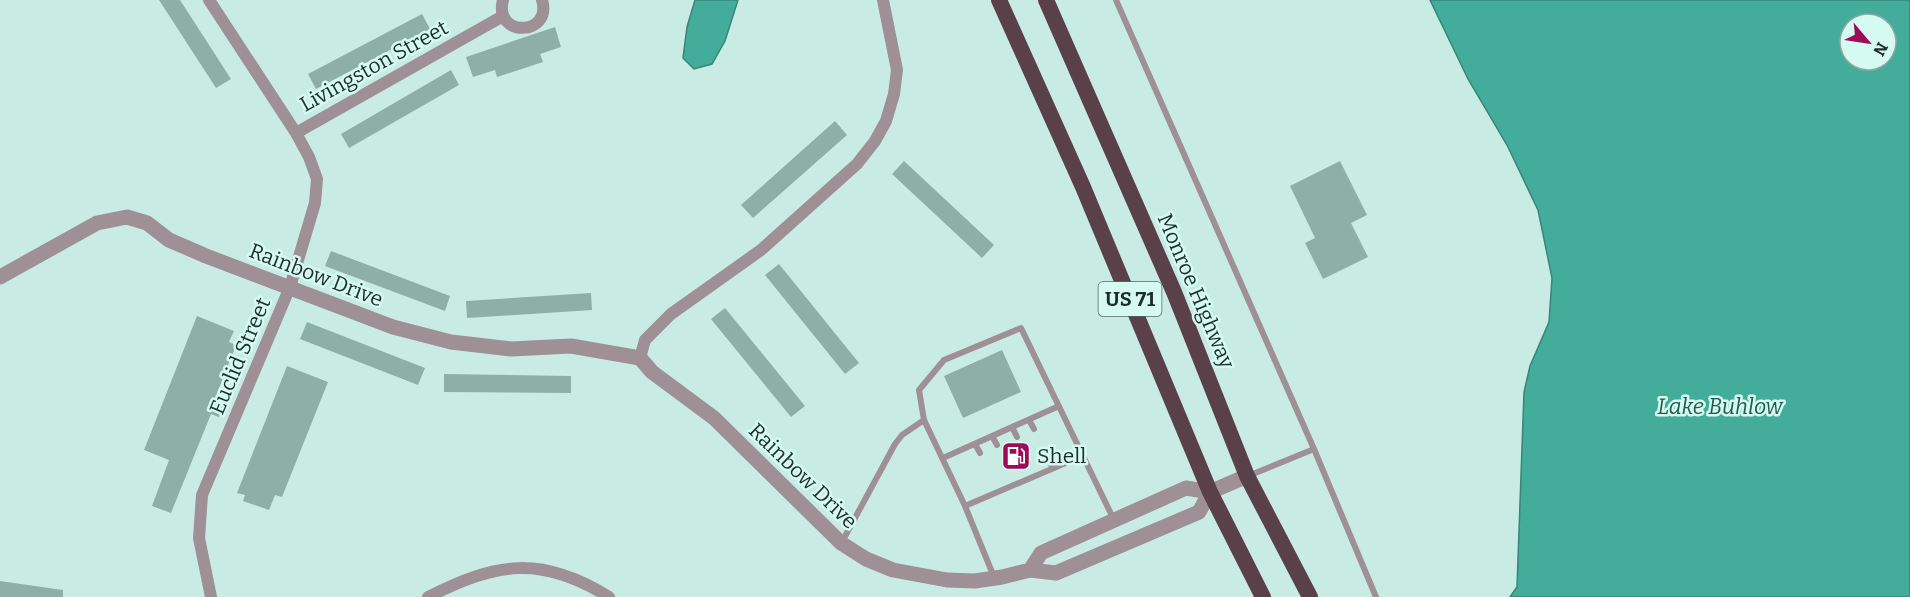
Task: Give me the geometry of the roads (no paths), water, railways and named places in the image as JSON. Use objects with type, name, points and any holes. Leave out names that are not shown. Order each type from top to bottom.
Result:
[{"type":"highway","name":"US 71","points":[[999,0],[1083,187],[1210,492],[1263,597]]},
{"type":"highway","name":"Monroe Highway","points":[[1046,0],[1174,292],[1247,476],[1310,597]]},
{"type":"street","name":"Euclid Street","points":[[209,0],[296,133],[309,157],[317,179],[315,203],[290,287],[202,495],[199,538],[211,597]]},
{"type":"street","points":[[503,0],[503,16],[512,26],[526,28],[540,19],[543,12],[542,0]]},
{"type":"street","points":[[640,358],[645,340],[671,314],[761,250],[857,164],[875,141],[894,94],[897,70],[883,0]]},
{"type":"street","name":"Livingston Street","points":[[296,133],[503,16]]},
{"type":"street","name":"Rainbow Drive","points":[[0,277],[96,224],[127,217],[147,223],[169,240],[206,256],[393,327],[451,342],[511,349],[571,346],[640,358],[652,372],[714,418],[841,543],[866,559],[893,570],[917,576],[975,581],[1030,570],[1056,573],[1199,512],[1210,492]]},
{"type":"street","name":"Rainbow Drive","points":[[1030,570],[1041,553],[1186,488],[1210,492],[1247,476]]},
{"type":"street","points":[[428,597],[461,581],[498,569],[541,568],[586,582],[609,597]]},
{"type":"lane","points":[[1116,0],[1314,449],[1376,597]]},
{"type":"lane","points":[[994,578],[965,506],[924,420],[919,390],[944,360],[1021,328],[1115,521]]},
{"type":"lane","points":[[943,458],[1059,406]]},
{"type":"lane","points":[[841,543],[895,444],[902,435],[924,420]]},
{"type":"lane","points":[[1029,420],[1034,429]]},
{"type":"lane","points":[[1012,428],[1017,437]]},
{"type":"lane","points":[[992,436],[997,445]]},
{"type":"lane","points":[[975,444],[980,453]]},
{"type":"lane","points":[[1247,476],[1314,449]]},
{"type":"lane","points":[[965,506],[1082,456]]},
{"type":"lane","points":[[1048,459],[1053,468]]},
{"type":"lane","points":[[1031,466],[1035,476]]},
{"type":"lane","points":[[1012,474],[1016,483]]},
{"type":"lane","points":[[994,482],[998,491]]},
{"type":"water","points":[[695,0],[738,0],[725,41],[712,64],[694,69],[683,58],[687,27]]},
{"type":"water","name":"Lake Buhlow","points":[[1430,0],[1910,0],[1910,597],[1510,597],[1517,587],[1524,392],[1530,366],[1549,322],[1552,278],[1538,210],[1507,145],[1468,79]]},
{"type":"place","name":"Shell","points":[[1016,456]]}]
